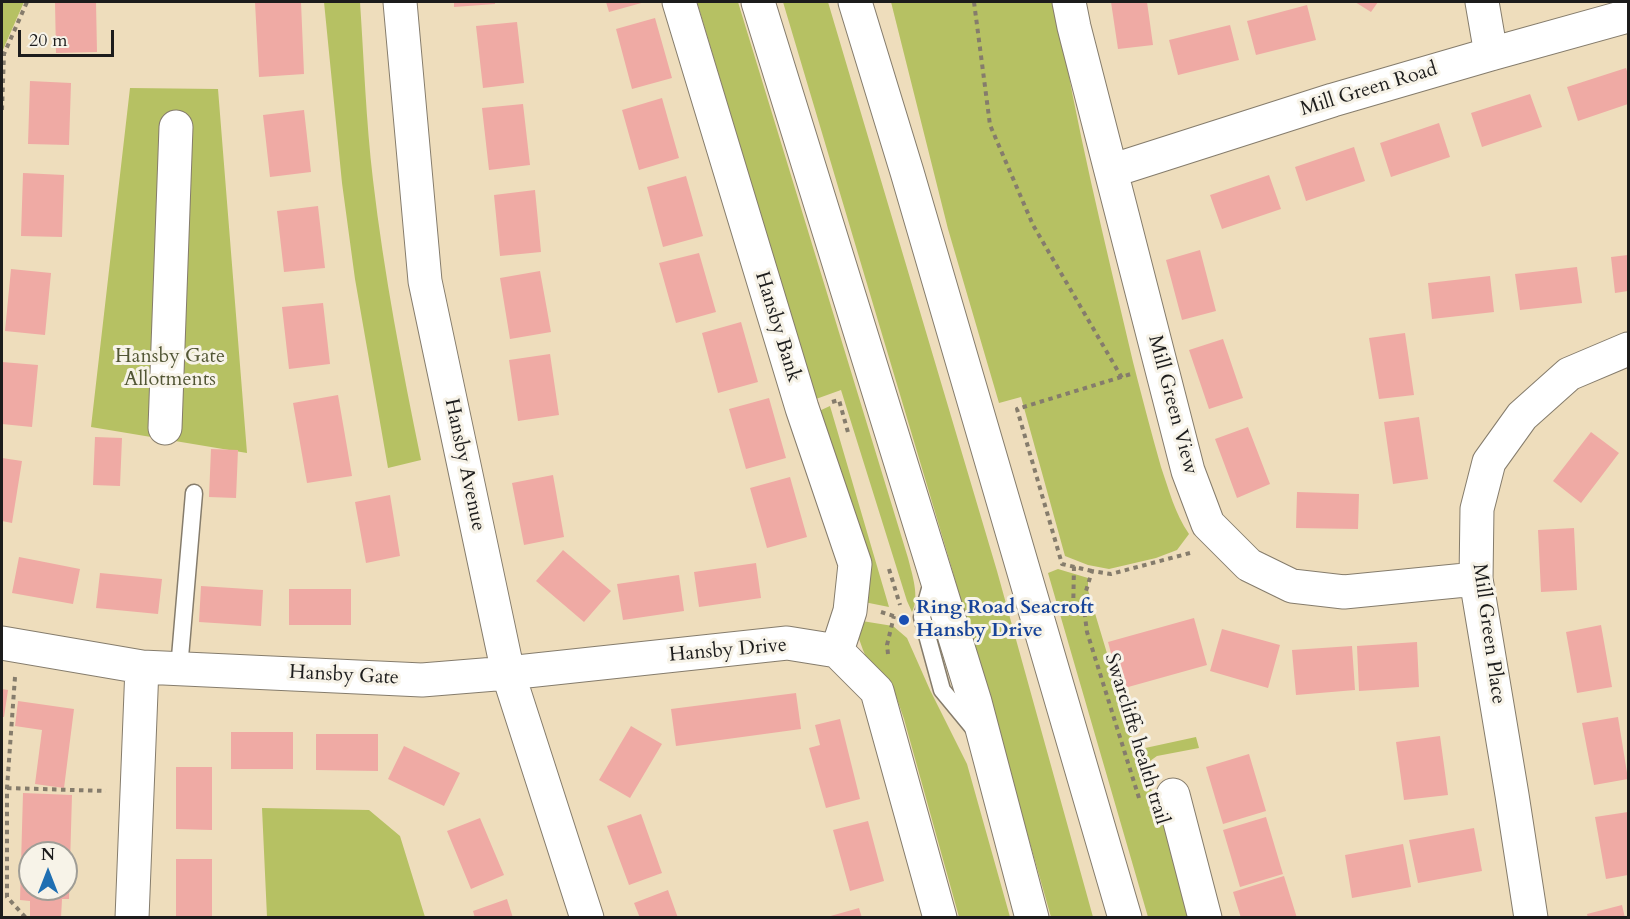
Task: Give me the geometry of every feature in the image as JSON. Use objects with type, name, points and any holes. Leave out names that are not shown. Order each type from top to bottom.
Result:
[{"type":"main road","name":"Hansby Avenue","points":[[400,2],[425,281],[508,673],[587,918]]},
{"type":"main road","name":"Hansby Bank","points":[[680,2],[802,408],[855,564],[850,610],[837,651]]},
{"type":"main road","points":[[758,2],[975,702],[1032,918]]},
{"type":"main road","points":[[855,2],[907,172],[1125,918]]},
{"type":"main road","name":"Mill Green View","points":[[1070,2],[1074,27],[1188,471],[1208,524],[1249,565],[1292,586],[1344,592],[1476,579]]},
{"type":"main road","points":[[1482,2],[1491,54]]},
{"type":"main road","name":"Mill Green Road","points":[[1111,171],[1333,100],[1629,16]]},
{"type":"main road","points":[[165,428],[176,127]]},
{"type":"main road","name":"Mill Green Place","points":[[1531,918],[1476,579],[1477,510],[1489,462],[1522,416],[1569,374],[1629,349]]},
{"type":"main road","name":"Hansby Drive","points":[[508,673],[787,643],[837,651]]},
{"type":"main road","name":"Hansby Gate","points":[[9,645],[142,667],[422,680],[508,673]]},
{"type":"main road","points":[[837,651],[877,691],[940,918]]},
{"type":"main road","points":[[132,918],[142,667]]},
{"type":"main road","points":[[1176,789],[1205,918]]},
{"type":"lane","points":[[179,669],[194,493]]},
{"type":"path","points":[[2,110],[4,54],[27,2]]},
{"type":"path","points":[[974,2],[990,126],[1033,225],[1122,378]]},
{"type":"path","points":[[1161,364],[1017,410],[1062,564],[1111,574],[1190,553],[1195,544]]},
{"type":"path","points":[[839,400],[851,444]]},
{"type":"path","points":[[1073,620],[1074,566]]},
{"type":"path","name":"Swarcliffe health trail","points":[[1092,571],[1083,601],[1086,632],[1140,803]]},
{"type":"path","points":[[9,645],[4,879],[7,897],[26,918]]},
{"type":"path","points":[[7,788],[137,792]]},
{"type":"green space","points":[[2,2],[24,2],[2,52]]},
{"type":"green space","points":[[324,2],[360,2],[377,215],[394,320],[421,460],[388,468],[355,279],[342,183]]},
{"type":"green space","points":[[697,2],[738,2],[908,558],[915,593],[912,612],[841,390],[816,399]]},
{"type":"green space","points":[[783,2],[828,2],[997,571],[1093,917],[1051,917],[952,569]]},
{"type":"green space","points":[[891,2],[1056,2],[1081,137],[1133,362],[1161,467],[1176,510],[1189,534],[1177,550],[1156,558],[1109,569],[1088,565],[1065,556],[1021,397],[999,403],[948,229]]},
{"type":"green space","name":"Hansby Gate Allotments","points":[[130,88],[218,89],[247,453],[91,427]]},
{"type":"green space","points":[[830,406],[889,607],[864,602],[819,411]]},
{"type":"green space","points":[[1058,569],[1088,578],[1088,590],[1136,750],[1196,737],[1199,748],[1157,756],[1143,766],[1175,855],[1193,917],[1148,917],[1048,573]]},
{"type":"green space","points":[[862,621],[893,626],[907,638],[967,764],[1010,917],[959,917],[904,719],[896,696],[869,664],[863,650],[858,636]]},
{"type":"green space","points":[[262,808],[369,810],[400,836],[425,917],[267,917]]},
{"type":"building","points":[[55,2],[96,2],[97,52],[56,53]]},
{"type":"building","points":[[255,2],[301,2],[304,74],[259,77]]},
{"type":"building","points":[[454,2],[495,2],[495,4],[454,7]]},
{"type":"building","points":[[606,2],[645,2],[609,12]]},
{"type":"building","points":[[1111,2],[1147,2],[1153,45],[1118,49]]},
{"type":"building","points":[[1355,2],[1378,2],[1371,12]]},
{"type":"building","points":[[1307,5],[1316,40],[1256,55],[1247,21]]},
{"type":"building","points":[[655,18],[672,78],[632,89],[616,29]]},
{"type":"building","points":[[517,22],[524,83],[483,88],[476,26]]},
{"type":"building","points":[[1230,25],[1239,60],[1178,75],[1169,40]]},
{"type":"building","points":[[1626,68],[1628,104],[1578,121],[1567,87]]},
{"type":"building","points":[[30,81],[71,83],[69,145],[28,144]]},
{"type":"building","points":[[1530,94],[1542,127],[1482,147],[1471,113]]},
{"type":"building","points":[[662,98],[679,158],[639,170],[622,110]]},
{"type":"building","points":[[523,104],[530,165],[489,170],[482,108]]},
{"type":"building","points":[[304,110],[311,172],[270,177],[263,115]]},
{"type":"building","points":[[1439,123],[1450,157],[1391,177],[1380,143]]},
{"type":"building","points":[[1354,147],[1365,181],[1306,201],[1295,167]]},
{"type":"building","points":[[23,173],[64,175],[62,237],[21,236]]},
{"type":"building","points":[[1269,175],[1281,209],[1222,229],[1210,195]]},
{"type":"building","points":[[686,176],[703,236],[663,247],[647,187]]},
{"type":"building","points":[[535,190],[541,252],[500,256],[494,195]]},
{"type":"building","points":[[318,206],[325,268],[284,272],[277,211]]},
{"type":"building","points":[[1200,250],[1216,311],[1182,320],[1166,260]]},
{"type":"building","points":[[699,253],[716,312],[676,323],[659,263]]},
{"type":"building","points":[[1628,255],[1628,291],[1615,293],[1611,257]]},
{"type":"building","points":[[1577,267],[1582,303],[1520,310],[1515,274]]},
{"type":"building","points":[[11,269],[51,273],[45,335],[5,331]]},
{"type":"building","points":[[540,271],[551,332],[510,339],[500,278]]},
{"type":"building","points":[[1490,276],[1494,312],[1432,319],[1428,283]]},
{"type":"building","points":[[323,303],[330,364],[289,369],[282,307]]},
{"type":"building","points":[[741,322],[758,382],[718,393],[702,333]]},
{"type":"building","points":[[1405,333],[1414,395],[1379,399],[1369,338]]},
{"type":"building","points":[[1223,339],[1243,398],[1209,409],[1189,350]]},
{"type":"building","points":[[550,354],[559,415],[518,421],[509,360]]},
{"type":"building","points":[[2,362],[38,365],[32,427],[2,424]]},
{"type":"building","points":[[338,395],[352,476],[307,483],[293,403]]},
{"type":"building","points":[[769,398],[786,458],[746,469],[729,409]]},
{"type":"building","points":[[1419,417],[1428,479],[1393,484],[1384,422]]},
{"type":"building","points":[[1248,427],[1270,484],[1237,498],[1215,439]]},
{"type":"building","points":[[1591,432],[1619,453],[1581,503],[1553,481]]},
{"type":"building","points":[[95,437],[122,438],[120,486],[93,485]]},
{"type":"building","points":[[211,449],[238,450],[236,498],[209,497]]},
{"type":"building","points":[[2,458],[22,461],[12,523],[2,521]]},
{"type":"building","points":[[553,475],[564,537],[524,545],[512,483]]},
{"type":"building","points":[[790,477],[807,537],[767,548],[750,488]]},
{"type":"building","points":[[1297,492],[1359,494],[1358,529],[1296,528]]},
{"type":"building","points":[[390,495],[400,556],[366,563],[355,502]]},
{"type":"building","points":[[1574,528],[1577,590],[1541,592],[1538,530]]},
{"type":"building","points":[[563,550],[611,591],[584,622],[536,581]]},
{"type":"building","points":[[19,557],[80,569],[73,604],[12,593]]},
{"type":"building","points":[[756,563],[761,598],[699,607],[694,572]]},
{"type":"building","points":[[100,573],[162,579],[158,614],[96,608]]},
{"type":"building","points":[[679,575],[684,611],[623,620],[617,584]]},
{"type":"building","points":[[201,586],[263,590],[261,626],[199,622]]},
{"type":"building","points":[[289,589],[351,589],[351,625],[289,625]]},
{"type":"building","points":[[1194,618],[1207,665],[1121,689],[1108,642]]},
{"type":"building","points":[[1601,625],[1612,687],[1577,693],[1566,632]]},
{"type":"building","points":[[1222,629],[1280,645],[1268,688],[1210,671]]},
{"type":"building","points":[[1417,642],[1419,687],[1359,691],[1357,646]]},
{"type":"building","points":[[1352,646],[1355,690],[1296,695],[1292,650]]},
{"type":"building","points":[[2,689],[8,690],[4,717],[2,717]]},
{"type":"building","points":[[796,693],[801,729],[676,746],[671,709]]},
{"type":"building","points":[[18,701],[74,709],[64,788],[35,784],[42,730],[15,726]]},
{"type":"building","points":[[1618,717],[1628,779],[1594,785],[1582,723]]},
{"type":"building","points":[[840,719],[860,799],[826,808],[809,748],[820,745],[815,725]]},
{"type":"building","points":[[631,726],[662,744],[630,798],[599,780]]},
{"type":"building","points":[[231,732],[293,732],[293,769],[231,769]]},
{"type":"building","points":[[316,734],[378,734],[378,771],[316,770]]},
{"type":"building","points":[[1440,736],[1448,795],[1404,800],[1396,742]]},
{"type":"building","points":[[404,746],[460,773],[444,806],[388,779]]},
{"type":"building","points":[[1249,754],[1266,811],[1223,824],[1206,767]]},
{"type":"building","points":[[176,767],[212,767],[212,830],[176,829]]},
{"type":"building","points":[[23,793],[72,795],[71,841],[22,841]]},
{"type":"building","points":[[1628,812],[1628,875],[1606,879],[1595,817]]},
{"type":"building","points":[[641,814],[662,873],[629,885],[607,826]]},
{"type":"building","points":[[1266,817],[1283,874],[1240,887],[1223,830]]},
{"type":"building","points":[[480,818],[504,875],[471,889],[447,831]]},
{"type":"building","points":[[868,821],[884,881],[850,891],[833,830]]},
{"type":"building","points":[[1474,828],[1482,871],[1418,883],[1409,840]]},
{"type":"building","points":[[1403,844],[1411,887],[1352,898],[1345,855]]},
{"type":"building","points":[[176,859],[212,859],[212,918],[176,918]]},
{"type":"building","points":[[1284,876],[1297,918],[1241,918],[1233,892]]},
{"type":"building","points":[[668,890],[678,918],[640,918],[634,903]]},
{"type":"building","points":[[507,899],[513,918],[475,918],[473,911]]},
{"type":"building","points":[[30,901],[62,901],[61,918],[30,918]]},
{"type":"building","points":[[1622,905],[1625,918],[1588,918],[1587,914]]},
{"type":"building","points":[[859,908],[862,918],[827,918],[827,917]]},
{"type":"place","name":"Ring Road Seacroft Hansby Drive","points":[[904,620]]}]
